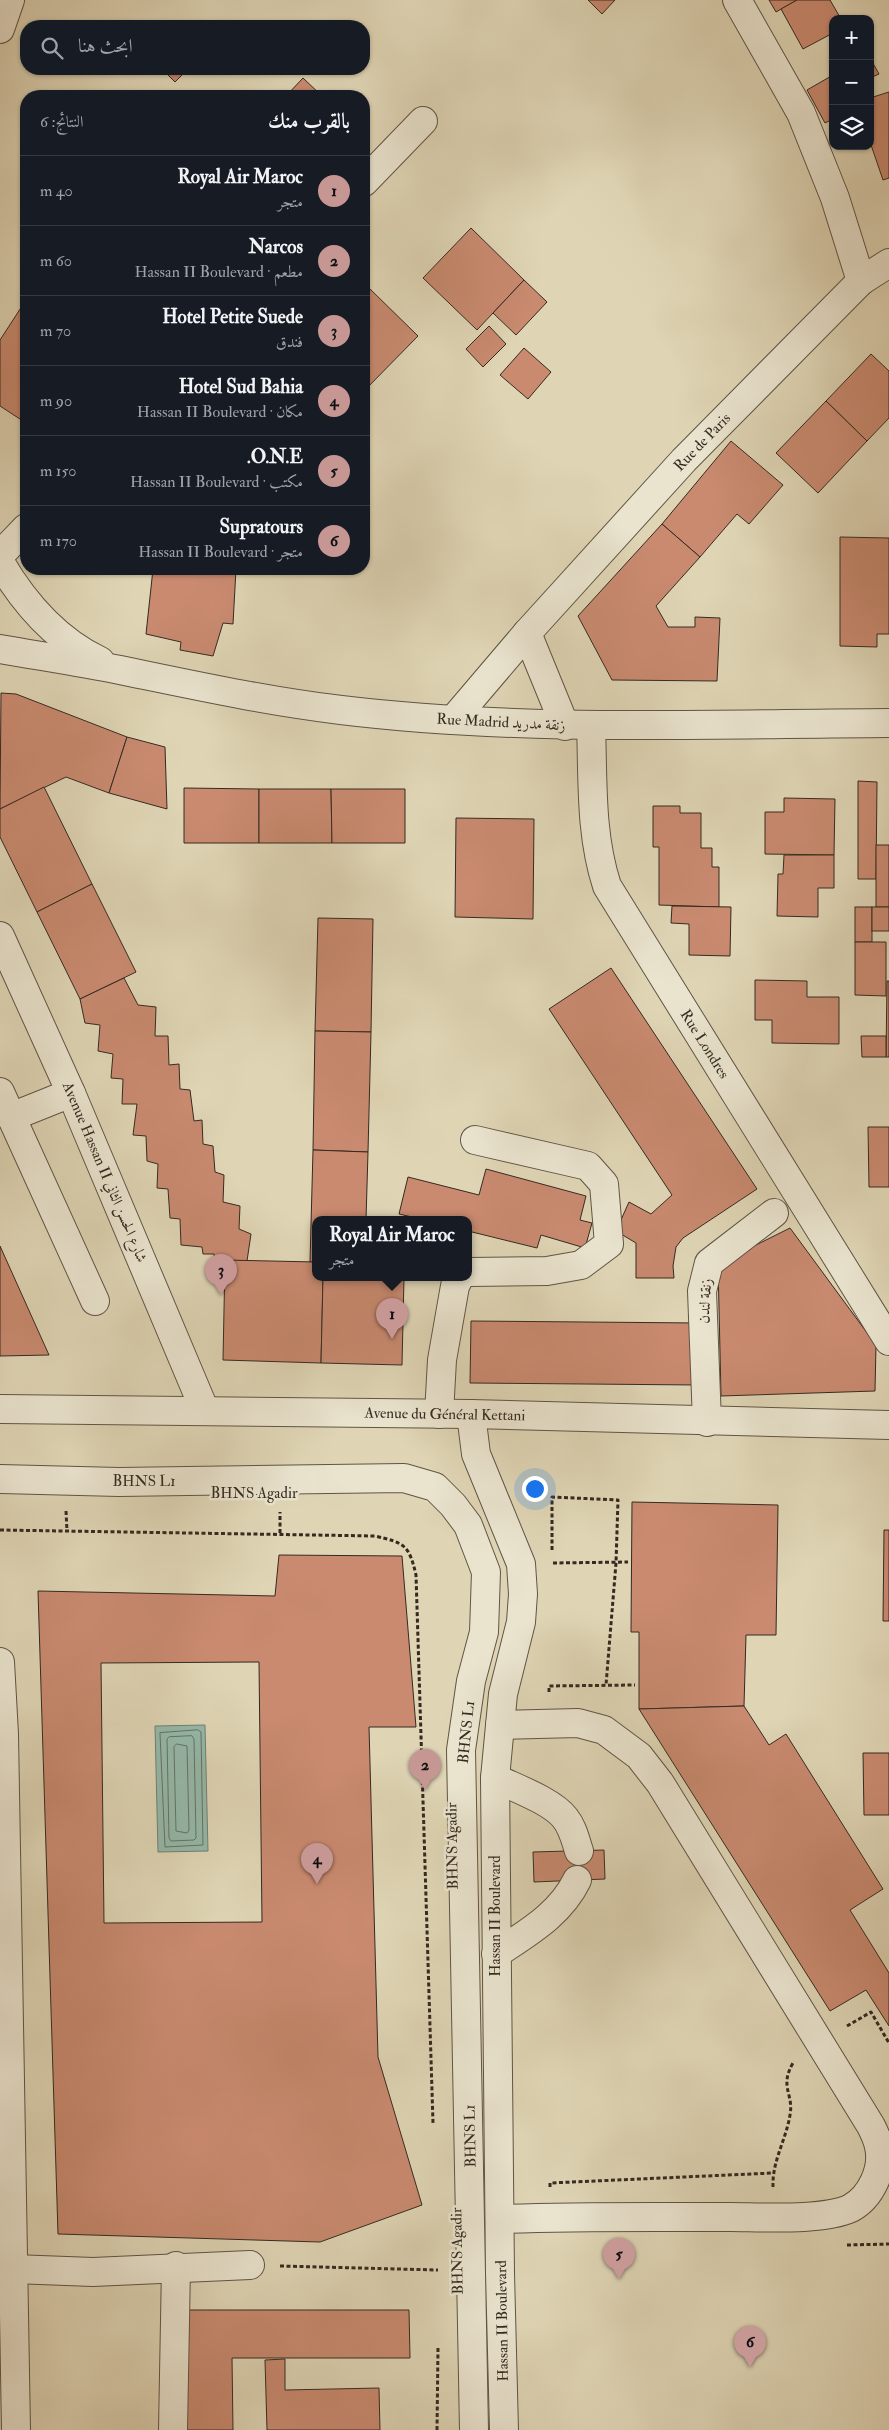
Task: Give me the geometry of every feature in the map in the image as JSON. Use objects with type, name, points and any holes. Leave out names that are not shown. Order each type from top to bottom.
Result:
[{"type":"street","points":[[0,29],[10,0]]},
{"type":"street","points":[[737,0],[801,112],[835,198],[861,281]]},
{"type":"street","points":[[370,176],[423,121]]},
{"type":"street","name":"Rue de Paris","points":[[453,720],[526,633],[684,460],[861,281],[889,263]]},
{"type":"street","points":[[1,569],[20,538]]},
{"type":"street","name":"Rue Madrid زنقة مدريد","points":[[1,569],[41,618],[63,638],[89,656],[117,669]]},
{"type":"street","points":[[526,633],[578,726]]},
{"type":"street","name":"Rue Madrid زنقة مدريد","points":[[0,649],[117,669],[228,692],[331,708],[453,720],[578,726],[889,723]]},
{"type":"street","name":"Rue Londres","points":[[578,726],[598,857],[607,886],[889,1341]]},
{"type":"street","name":"Avenue Hassan II شارع الحسن الثاني","points":[[0,936],[71,1092],[205,1411]]},
{"type":"street","points":[[0,1092],[95,1301]]},
{"type":"street","points":[[11,1116],[71,1092]]},
{"type":"street","points":[[472,1272],[547,1271],[581,1265],[610,1244],[604,1184],[588,1166],[475,1140]]},
{"type":"street","name":"زنقة لندن","points":[[706,1422],[702,1291],[709,1263],[774,1213]]},
{"type":"street","points":[[439,1414],[442,1360],[454,1286],[457,1281]]},
{"type":"street","name":"Avenue du Général Kettani","points":[[0,1408],[472,1414],[706,1422],[889,1425]]},
{"type":"street","name":"Hassan II Boulevard","points":[[472,1414],[476,1454],[510,1535],[521,1572],[523,1594],[521,1622],[503,1694],[495,1778],[504,2430]]},
{"type":"street","name":"BHNS L1","points":[[0,1480],[119,1482],[404,1478],[435,1487],[453,1505],[468,1525],[486,1572],[484,1632],[471,1681],[461,1750],[474,2430]]},
{"type":"street","name":"BHNS Agadir","points":[[0,1491],[403,1495],[430,1502],[444,1512],[464,1539],[474,1571],[476,1602],[468,1652],[454,1699],[450,1730],[461,2430]]},
{"type":"street","points":[[0,1662],[6,2175],[13,2269],[16,2430]]},
{"type":"street","points":[[500,1725],[578,1723],[604,1730],[638,1756],[660,1783],[871,2126],[880,2148],[879,2171],[869,2192],[851,2208],[828,2214],[775,2217],[549,2217],[500,2219]]},
{"type":"street","points":[[495,1778],[555,1808],[573,1830],[579,1850]]},
{"type":"street","points":[[496,1954],[550,1917],[570,1896],[578,1880]]},
{"type":"street","points":[[13,2269],[93,2272],[176,2266],[250,2265]]},
{"type":"street","points":[[173,2430],[176,2266]]},
{"type":"path","points":[[606,1685],[616,1563],[618,1500],[552,1497],[552,1563],[616,1563],[628,1562]]},
{"type":"path","points":[[0,1530],[376,1536],[398,1542],[411,1554],[416,1575],[434,2131]]},
{"type":"path","points":[[549,2217],[550,2183],[772,2173]]},
{"type":"path","points":[[438,2260],[438,2279]]},
{"type":"path","points":[[250,2265],[438,2270]]},
{"type":"path","points":[[437,2430],[438,2345]]},
{"type":"water","points":[[205,1725],[208,1851],[158,1852],[155,1726]]},
{"type":"building","points":[[588,0],[615,0],[602,14]]},
{"type":"building","points":[[769,0],[797,0],[776,12]]},
{"type":"building","points":[[797,0],[830,0],[839,15],[829,15],[829,35],[803,49],[781,9]]},
{"type":"building","points":[[874,65],[879,74],[874,76]]},
{"type":"building","points":[[168,75],[182,75],[175,82]]},
{"type":"building","points":[[829,77],[829,121],[825,123],[807,90]]},
{"type":"building","points":[[303,78],[316,90],[292,90]]},
{"type":"building","points":[[889,92],[889,178],[883,180],[873,150],[874,97]]},
{"type":"building","points":[[471,228],[524,280],[477,330],[423,278]]},
{"type":"building","points":[[524,280],[547,302],[516,335],[493,313]]},
{"type":"building","points":[[370,289],[418,336],[370,385]]},
{"type":"building","points":[[20,309],[20,419],[0,406],[0,340]]},
{"type":"building","points":[[489,326],[506,344],[483,367],[466,349]]},
{"type":"building","points":[[524,348],[551,372],[528,399],[500,375]]},
{"type":"building","points":[[871,354],[889,371],[889,418],[867,441],[826,401]]},
{"type":"building","points":[[826,401],[867,441],[818,493],[776,453]]},
{"type":"building","points":[[731,441],[783,485],[749,524],[737,514],[700,557],[662,524]]},
{"type":"building","points":[[662,524],[700,557],[656,606],[668,627],[695,627],[695,617],[720,618],[717,681],[612,680],[578,616]]},
{"type":"building","points":[[840,537],[889,538],[889,634],[877,634],[877,647],[840,646]]},
{"type":"building","points":[[152,575],[236,575],[233,624],[223,623],[213,656],[180,650],[181,642],[146,634]]},
{"type":"building","points":[[1,693],[16,694],[127,737],[109,793],[66,777],[0,809]]},
{"type":"building","points":[[127,737],[165,747],[167,809],[109,793]]},
{"type":"building","points":[[858,781],[877,782],[876,879],[858,879]]},
{"type":"building","points":[[44,787],[92,884],[37,912],[0,837],[0,809]]},
{"type":"building","points":[[184,788],[259,789],[259,843],[184,843]]},
{"type":"building","points":[[259,789],[331,789],[332,843],[259,843]]},
{"type":"building","points":[[331,789],[405,789],[405,843],[332,843]]},
{"type":"building","points":[[784,798],[835,799],[834,855],[765,854],[765,812],[784,812]]},
{"type":"building","points":[[653,806],[680,806],[680,813],[701,813],[701,848],[712,848],[712,867],[719,867],[719,907],[659,905],[659,847],[653,847]]},
{"type":"building","points":[[456,818],[534,819],[533,919],[455,917]]},
{"type":"building","points":[[876,845],[889,845],[889,907],[876,907]]},
{"type":"building","points":[[784,855],[834,855],[834,888],[818,888],[818,917],[777,916],[778,874],[783,874]]},
{"type":"building","points":[[92,884],[136,972],[80,999],[37,912]]},
{"type":"building","points":[[672,906],[731,907],[730,956],[689,955],[689,924],[671,923]]},
{"type":"building","points":[[855,907],[872,907],[872,942],[855,942]]},
{"type":"building","points":[[872,907],[889,907],[889,931],[872,931]]},
{"type":"building","points":[[318,918],[373,919],[371,1032],[315,1031]]},
{"type":"building","points":[[855,942],[886,942],[886,996],[855,995]]},
{"type":"building","points":[[611,968],[757,1189],[683,1238],[676,1247],[673,1266],[674,1278],[636,1278],[636,1243],[616,1231],[629,1202],[651,1214],[672,1195],[549,1009]]},
{"type":"building","points":[[124,978],[138,1005],[156,1007],[155,1036],[168,1036],[169,1065],[179,1064],[180,1089],[190,1090],[194,1121],[202,1120],[203,1144],[213,1146],[215,1172],[224,1175],[223,1202],[240,1206],[239,1229],[251,1234],[247,1261],[215,1261],[214,1254],[203,1254],[202,1247],[181,1245],[180,1219],[170,1218],[168,1189],[157,1188],[158,1164],[147,1161],[146,1136],[133,1135],[137,1104],[122,1104],[123,1079],[111,1078],[113,1054],[98,1051],[100,1025],[85,1023],[80,999]]},
{"type":"building","points":[[755,980],[807,981],[807,997],[839,997],[839,1044],[772,1043],[772,1020],[755,1020]]},
{"type":"building","points":[[887,981],[889,981],[889,1057],[886,1057]]},
{"type":"building","points":[[315,1031],[371,1032],[368,1152],[313,1150]]},
{"type":"building","points":[[861,1036],[886,1036],[886,1057],[862,1057]]},
{"type":"building","points":[[868,1127],[889,1127],[889,1187],[869,1187]]},
{"type":"building","points":[[313,1150],[368,1152],[366,1216],[312,1216],[312,1262],[310,1262]]},
{"type":"building","points":[[486,1169],[586,1196],[580,1220],[592,1223],[585,1248],[541,1235],[537,1248],[472,1232],[472,1216],[408,1216],[399,1214],[408,1177],[479,1195]]},
{"type":"building","points":[[790,1228],[876,1345],[875,1391],[721,1396],[718,1264]]},
{"type":"building","points":[[0,1246],[49,1355],[0,1356]]},
{"type":"building","points":[[225,1260],[312,1262],[312,1281],[323,1281],[321,1363],[223,1360]]},
{"type":"building","points":[[323,1281],[404,1281],[402,1365],[321,1363]]},
{"type":"building","points":[[471,1321],[698,1323],[698,1385],[470,1383]]},
{"type":"building","points":[[632,1502],[778,1505],[776,1635],[746,1635],[744,1706],[639,1709],[639,1632],[631,1632]]},
{"type":"building","points":[[884,1530],[889,1530],[889,1621],[883,1621]]},
{"type":"building","points":[[279,1555],[402,1556],[416,1727],[369,1727],[378,2057],[422,2205],[320,2242],[58,2234],[38,1591],[275,1596]],"holes":[[[259,1662],[262,1922],[104,1923],[101,1663]]]},
{"type":"building","points":[[744,1706],[769,1745],[786,1734],[883,1889],[850,1910],[889,1973],[889,2026],[866,1990],[830,2011],[639,1709]]},
{"type":"building","points":[[863,1753],[889,1753],[889,1815],[864,1815]]},
{"type":"building","points":[[604,1850],[605,1879],[534,1882],[533,1852]]},
{"type":"building","points":[[183,2310],[409,2310],[410,2358],[232,2358],[233,2430],[184,2430]]},
{"type":"building","points":[[285,2359],[285,2390],[379,2388],[380,2430],[267,2430],[265,2360]]},
{"type":"place","name":"Hotel Petite Suede","points":[[221,1295]]},
{"type":"place","name":"Royal Air Maroc","points":[[392,1339]]},
{"type":"place","name":"Narcos","points":[[425,1790]]},
{"type":"place","name":"Hotel Sud Bahia","points":[[317,1884]]},
{"type":"place","name":"O.N.E.","points":[[619,2279]]},
{"type":"place","name":"Supratours","points":[[750,2367]]}]
